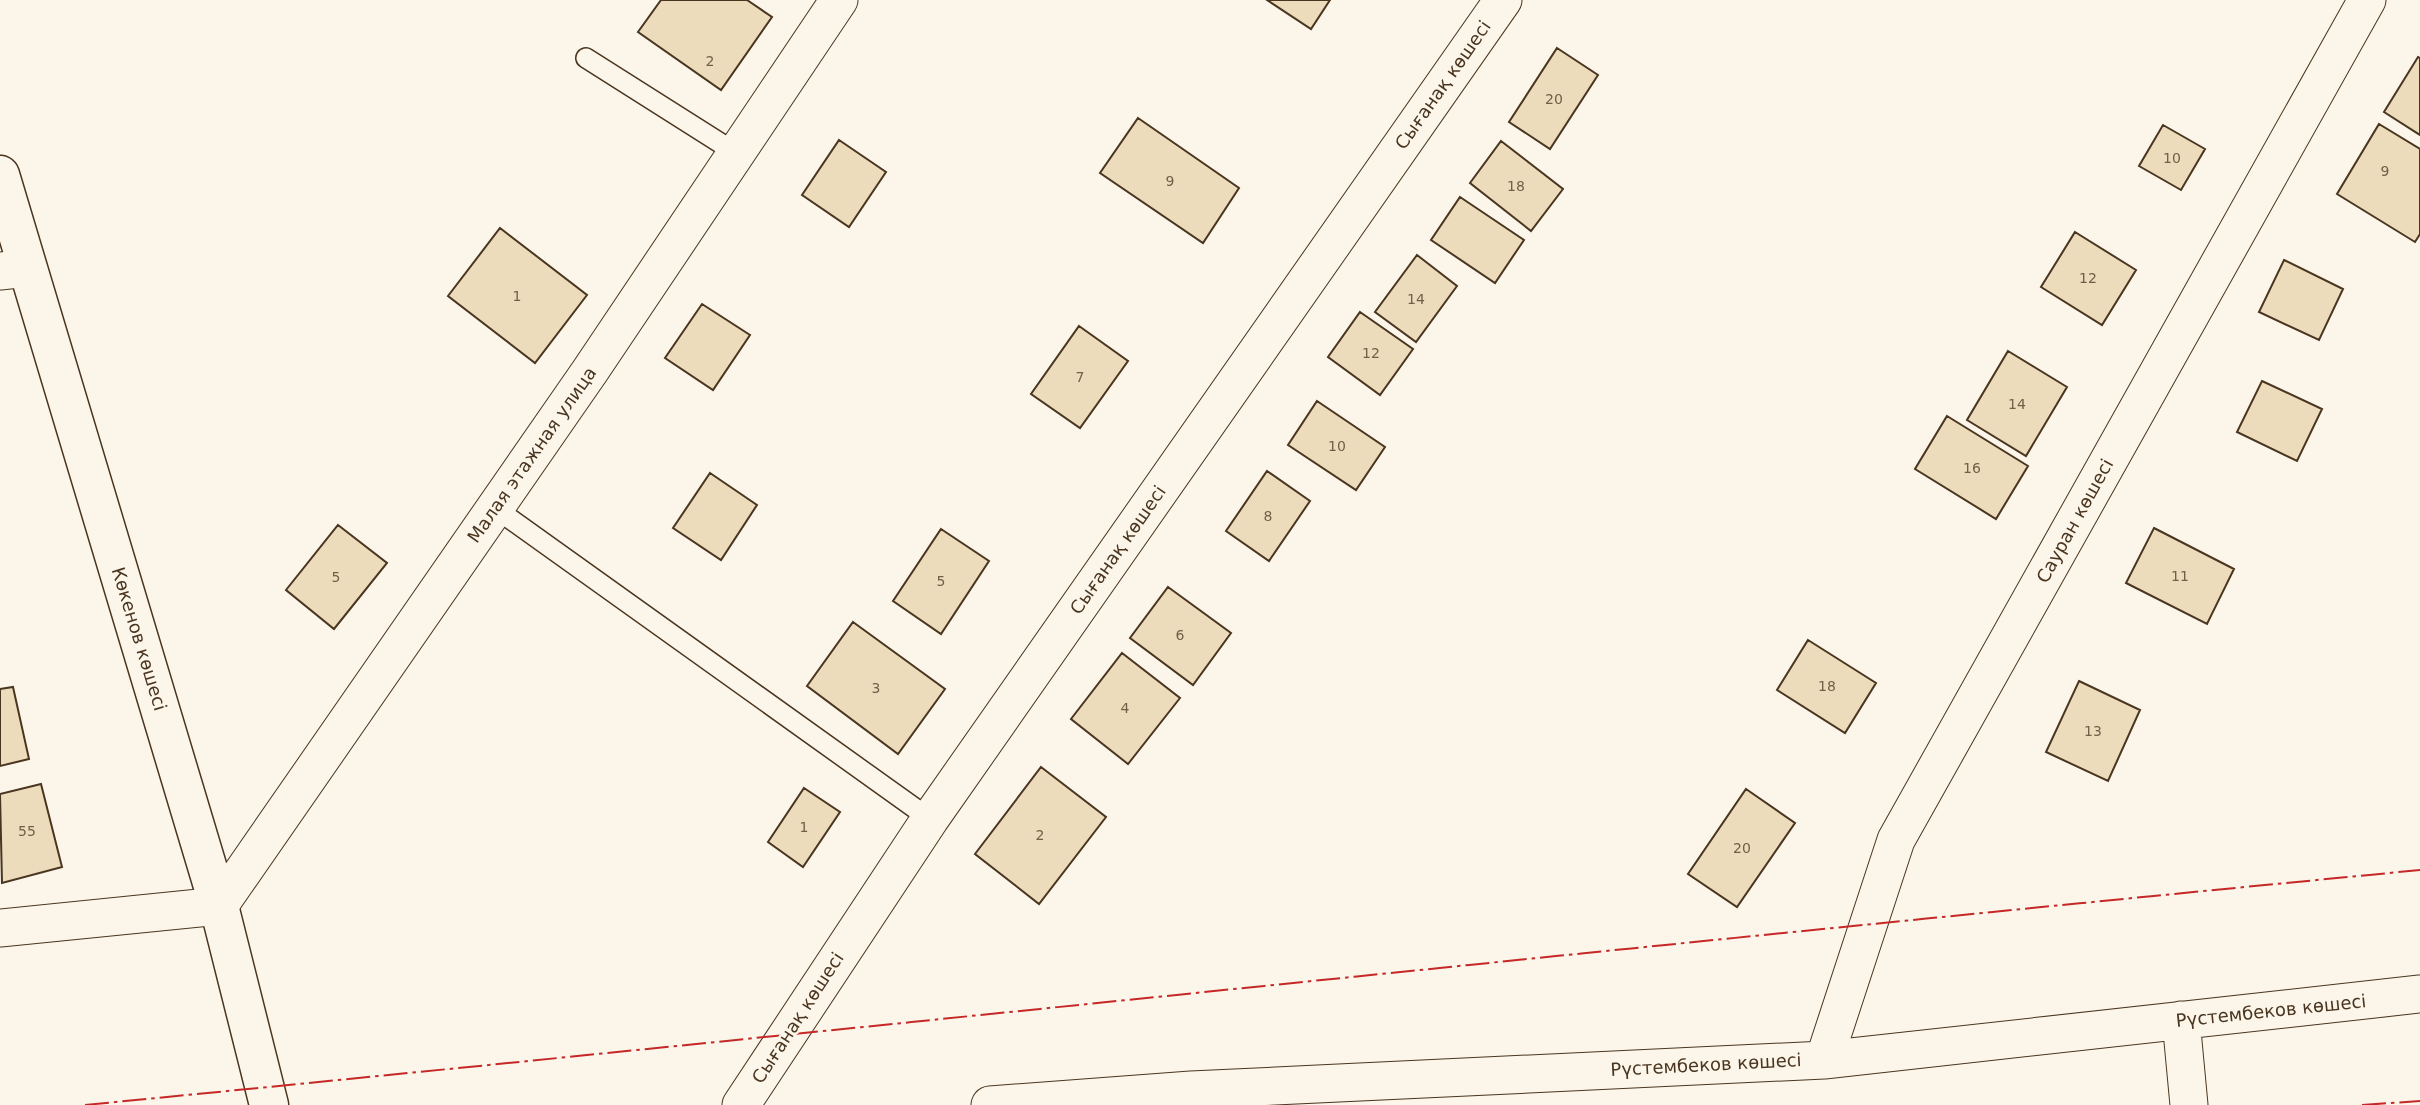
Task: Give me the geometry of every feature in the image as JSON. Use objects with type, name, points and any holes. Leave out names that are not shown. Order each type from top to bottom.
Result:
[{"type":"street","name":"Малая этажная улица","points":[[219,906],[495,508],[839,0]]},
{"type":"street","name":"Сығанақ көшесі","points":[[741,1105],[930,819],[1503,0]]},
{"type":"street","name":"Сауран көшесі","points":[[1824,1060],[1896,840],[2367,0]]},
{"type":"street","name":"Көкенов көшесі","points":[[0,175],[14,270],[219,906],[269,1105]]},
{"type":"street","points":[[0,928],[219,906]]},
{"type":"street","name":"Рүстембеков көшесі","points":[[990,1105],[1191,1098],[1824,1060],[2420,994]]},
{"type":"street","points":[[2181,1020],[2189,1105]]},
{"type":"lane","points":[[586,58],[736,153]]},
{"type":"lane","points":[[495,508],[930,819]]},
{"type":"building","points":[[661,0],[747,0],[772,17],[721,90],[638,32]]},
{"type":"building","points":[[1267,0],[1330,0],[1311,29]]},
{"type":"building","points":[[1557,48],[1598,75],[1550,149],[1509,122]]},
{"type":"building","points":[[2418,57],[2420,58],[2420,135],[2384,112]]},
{"type":"building","points":[[1138,118],[1239,188],[1203,243],[1100,173]]},
{"type":"building","points":[[2379,124],[2420,149],[2420,234],[2415,242],[2337,194]]},
{"type":"building","points":[[2163,125],[2205,149],[2181,190],[2139,166]]},
{"type":"building","points":[[839,140],[886,172],[849,227],[802,195]]},
{"type":"building","points":[[1501,141],[1563,189],[1531,231],[1470,183]]},
{"type":"building","points":[[1460,197],[1524,240],[1495,283],[1431,240]]},
{"type":"building","points":[[500,228],[587,295],[535,363],[448,296]]},
{"type":"building","points":[[2075,232],[2136,270],[2102,325],[2041,287]]},
{"type":"building","points":[[1417,255],[1457,286],[1416,342],[1375,312]]},
{"type":"building","points":[[2284,260],[2343,289],[2319,340],[2259,312]]},
{"type":"building","points":[[702,304],[750,335],[713,390],[665,358]]},
{"type":"building","points":[[1360,312],[1413,349],[1380,395],[1328,357]]},
{"type":"building","points":[[1079,326],[1128,361],[1080,428],[1031,394]]},
{"type":"building","points":[[2008,351],[2067,387],[2026,456],[1967,420]]},
{"type":"building","points":[[2262,381],[2322,409],[2297,461],[2237,432]]},
{"type":"building","points":[[1317,401],[1385,447],[1356,490],[1288,445]]},
{"type":"building","points":[[1947,416],[2028,466],[1996,519],[1915,469]]},
{"type":"building","points":[[1267,471],[1310,501],[1269,561],[1226,531]]},
{"type":"building","points":[[710,473],[757,505],[721,560],[673,528]]},
{"type":"building","points":[[338,525],[387,563],[334,629],[286,590]]},
{"type":"building","points":[[2154,528],[2234,569],[2207,624],[2126,583]]},
{"type":"building","points":[[941,529],[989,561],[941,634],[893,601]]},
{"type":"building","points":[[1168,587],[1231,633],[1193,685],[1130,638]]},
{"type":"building","points":[[853,622],[945,689],[898,754],[807,686]]},
{"type":"building","points":[[1808,640],[1876,683],[1845,733],[1777,690]]},
{"type":"building","points":[[1122,653],[1180,698],[1128,764],[1071,719]]},
{"type":"building","points":[[2079,681],[2140,710],[2108,781],[2046,752]]},
{"type":"building","points":[[13,687],[29,759],[0,766],[0,689]]},
{"type":"building","points":[[1041,767],[1106,817],[1039,904],[975,854]]},
{"type":"building","points":[[41,784],[62,867],[2,883],[0,794]]},
{"type":"building","points":[[804,788],[840,812],[803,867],[768,842]]},
{"type":"building","points":[[1746,789],[1795,823],[1737,907],[1688,874]]},
{"type":"power","points":[[85,1105],[2420,870]]},
{"type":"power","points":[[2362,1105],[2420,1101]]}]
